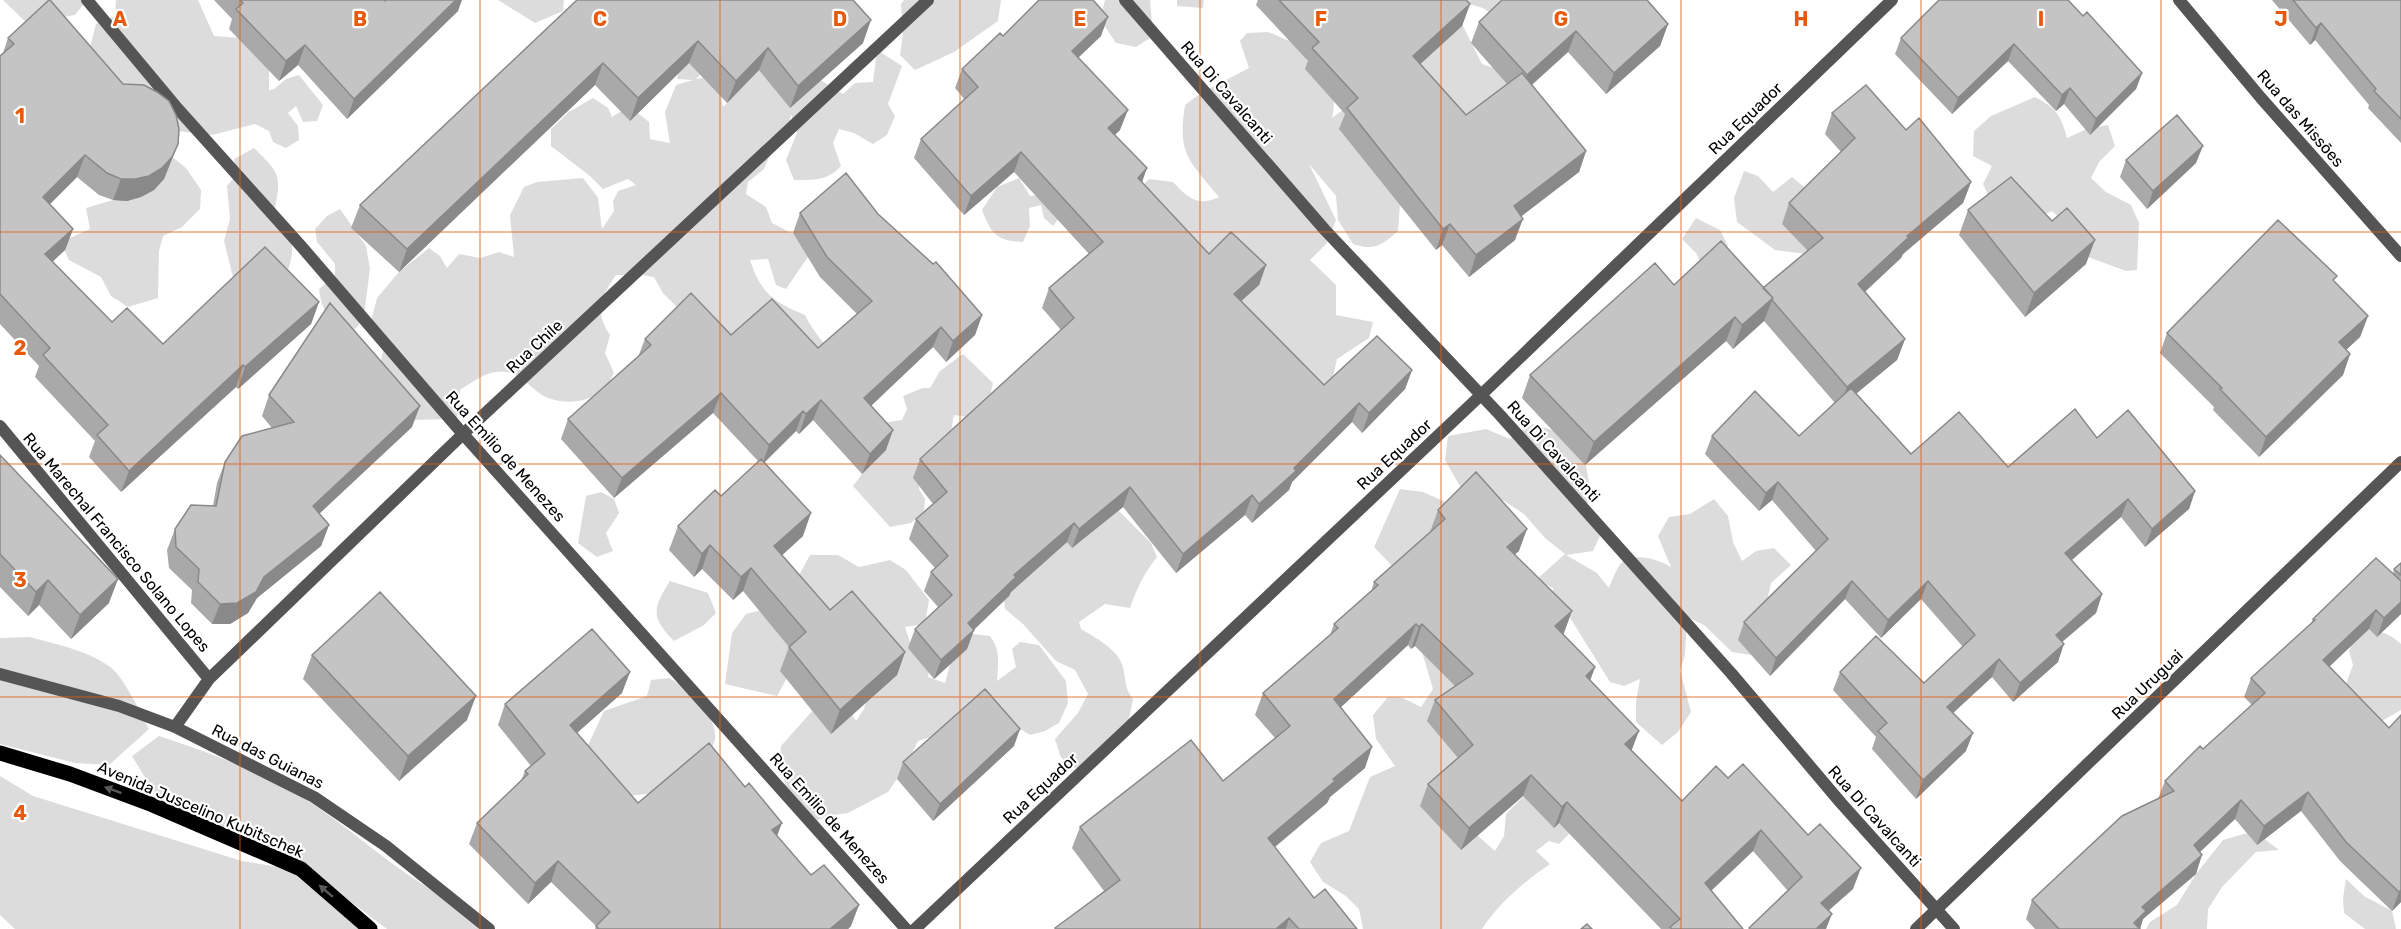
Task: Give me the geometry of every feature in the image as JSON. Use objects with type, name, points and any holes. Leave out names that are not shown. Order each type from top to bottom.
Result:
[{"type":"main road","name":"Avenida Juscelino Kubitschek","points":[[0,753],[70,774],[153,805],[301,869],[370,929]]},
{"type":"street","name":"Rua Emilio de Menezes","points":[[87,0],[178,109],[301,246],[463,434],[906,929]]},
{"type":"street","name":"Rua Chile","points":[[175,727],[210,679],[463,434],[928,0]]},
{"type":"street","name":"Rua Di Cavalcanti","points":[[1125,0],[1325,230],[1481,395],[1731,673],[1841,803],[1954,929]]},
{"type":"street","name":"Rua Equador","points":[[915,929],[1481,395],[1892,0]]},
{"type":"street","name":"Rua das Missões","points":[[2179,0],[2255,91],[2401,256]]},
{"type":"street","name":"Rua Marechal Francisco Solano Lopes","points":[[0,426],[210,679]]},
{"type":"street","name":"Rua Uruguai","points":[[1916,929],[2401,462]]},
{"type":"street","name":"Rua das Guianas","points":[[0,674],[119,706],[175,727],[314,797],[386,846],[489,929]]},
{"type":"shaded area","points":[[3,0],[83,0],[83,5],[75,15],[41,21],[33,29]]},
{"type":"shaded area","points":[[116,0],[198,0],[214,36],[241,38],[269,70],[269,90],[274,89],[286,79],[299,75],[323,105],[317,121],[303,122],[296,106],[288,113],[298,126],[299,140],[286,148],[273,142],[269,131],[255,124],[212,135],[178,131],[171,156],[186,168],[201,190],[200,209],[182,227],[163,236],[159,251],[158,298],[128,307],[111,296],[101,277],[69,260],[61,242],[90,229],[86,208],[113,200],[127,176],[90,47],[96,24],[115,16]]},
{"type":"shaded area","points":[[498,0],[564,0],[563,11],[535,23]]},
{"type":"shaded area","points":[[904,0],[1001,0],[998,21],[954,52],[915,70],[900,55],[903,34],[901,4]]},
{"type":"shaded area","points":[[1105,0],[1150,0],[1153,36],[1136,47],[1116,43],[1100,19]]},
{"type":"shaded area","points":[[1177,0],[1204,0],[1203,8],[1177,6]]},
{"type":"shaded area","points":[[1442,0],[1528,0],[1502,21],[1483,8],[1469,4],[1460,20],[1482,64],[1494,68],[1517,89],[1485,123],[1377,89]]},
{"type":"shaded area","points":[[1268,32],[1302,46],[1310,65],[1328,84],[1332,93],[1334,103],[1332,118],[1348,106],[1400,204],[1398,231],[1377,246],[1366,247],[1353,244],[1338,220],[1336,196],[1309,164],[1336,220],[1327,243],[1310,260],[1336,285],[1336,315],[1373,322],[1369,338],[1337,359],[1332,382],[1314,391],[1200,258],[1127,201],[1149,179],[1173,182],[1188,196],[1199,201],[1219,197],[1188,157],[1183,136],[1185,105],[1201,93],[1249,68],[1240,41],[1247,33]]},
{"type":"shaded area","points":[[877,50],[902,66],[888,104],[895,116],[887,135],[873,144],[854,133],[839,129],[833,143],[841,166],[825,177],[814,180],[794,180],[786,160],[797,133],[791,114],[788,133],[775,144],[764,169],[748,182],[746,194],[766,207],[772,223],[789,232],[801,235],[812,251],[786,289],[776,285],[768,259],[750,260],[764,288],[776,301],[805,315],[835,361],[736,344],[683,313],[663,293],[654,277],[616,275],[601,304],[602,318],[610,335],[605,353],[614,373],[606,387],[599,393],[578,401],[555,400],[543,396],[516,375],[497,372],[490,373],[460,390],[457,419],[404,420],[378,376],[383,351],[370,325],[377,298],[399,272],[429,248],[440,256],[447,268],[459,254],[480,258],[499,252],[514,257],[510,215],[524,187],[537,182],[583,178],[598,198],[602,229],[614,211],[613,201],[618,191],[636,185],[628,179],[603,189],[551,146],[551,129],[569,112],[593,98],[608,108],[612,117],[629,106],[649,122],[650,139],[670,143],[665,112],[676,85],[693,80],[677,79],[679,68],[670,54],[819,79],[843,94],[855,83],[873,82]],"holes":[[[708,66],[727,103],[723,107],[721,95],[706,77],[696,79]]]},
{"type":"shaded area","points":[[2035,97],[2057,113],[2067,138],[2089,128],[2108,125],[2115,146],[2099,162],[2091,178],[2106,192],[2131,205],[2139,223],[2137,270],[2126,271],[2088,257],[2065,223],[2052,211],[2021,225],[1992,204],[1983,184],[1992,166],[1973,156],[1974,131],[1991,116]]},
{"type":"shaded area","points":[[254,148],[276,174],[278,188],[275,208],[290,238],[292,254],[282,287],[236,289],[224,241],[230,219],[227,186],[237,174],[234,159]]},
{"type":"shaded area","points":[[1744,171],[1758,176],[1773,192],[1792,177],[1817,198],[1810,224],[1807,254],[1775,250],[1737,222],[1734,198]]},
{"type":"shaded area","points":[[1019,178],[1030,196],[1037,195],[1062,214],[1053,226],[1044,218],[1041,205],[1029,208],[1030,226],[1023,242],[1001,238],[988,225],[982,210],[997,187]]},
{"type":"shaded area","points":[[340,209],[366,246],[370,269],[364,315],[358,326],[347,336],[332,321],[322,303],[319,289],[335,275],[335,264],[317,242],[315,229],[327,216]]},
{"type":"shaded area","points":[[1696,218],[1720,230],[1728,246],[1713,264],[1703,267],[1696,253],[1682,239]]},
{"type":"shaded area","points":[[963,354],[993,383],[987,411],[967,417],[954,415],[950,436],[921,462],[919,489],[925,499],[924,511],[911,523],[890,527],[853,486],[869,465],[874,424],[902,420],[907,409],[903,396],[923,388],[930,388],[940,371]]},
{"type":"shaded area","points":[[1532,424],[1562,433],[1582,444],[1589,482],[1587,513],[1600,536],[1593,551],[1566,555],[1597,573],[1609,588],[1619,566],[1630,558],[1652,559],[1671,567],[1658,536],[1669,517],[1690,514],[1714,499],[1728,516],[1733,542],[1742,561],[1756,551],[1774,548],[1791,565],[1771,583],[1768,597],[1775,610],[1769,643],[1751,655],[1732,652],[1704,625],[1687,617],[1685,655],[1680,670],[1691,712],[1678,732],[1662,745],[1636,722],[1636,702],[1640,679],[1624,686],[1610,682],[1569,616],[1551,613],[1553,588],[1536,580],[1565,554],[1545,538],[1524,514],[1486,489],[1466,497],[1445,460],[1448,436],[1486,429],[1510,439]]},
{"type":"shaded area","points":[[1400,489],[1423,492],[1450,504],[1443,522],[1393,567],[1374,547]]},
{"type":"shaded area","points":[[601,492],[614,499],[619,513],[606,533],[613,551],[597,557],[578,543],[586,496]]},
{"type":"shaded area","points":[[1118,510],[1151,543],[1157,557],[1141,581],[1130,608],[1105,604],[1079,622],[1081,629],[1106,645],[1116,655],[1123,667],[1128,691],[1133,699],[1129,719],[1086,761],[1076,768],[1069,769],[1060,755],[1055,739],[1078,713],[1088,694],[1075,670],[1056,661],[1023,624],[1005,609],[1003,593],[1055,545]]},
{"type":"shaded area","points":[[810,555],[838,555],[859,567],[890,560],[906,570],[929,600],[925,624],[905,627],[910,642],[931,659],[928,677],[945,683],[953,654],[963,633],[990,636],[994,641],[998,663],[997,681],[1016,667],[1012,649],[1020,642],[1039,645],[1066,681],[1068,703],[1059,723],[1045,731],[1030,735],[1016,726],[946,732],[918,741],[906,766],[888,792],[848,813],[826,816],[816,821],[789,795],[779,766],[781,746],[813,710],[850,711],[856,721],[864,709],[869,689],[820,618],[791,590]]},
{"type":"shaded area","points":[[670,581],[708,593],[716,613],[704,625],[674,641],[661,625],[657,612],[660,598]]},
{"type":"shaded area","points":[[766,609],[798,637],[787,659],[788,676],[777,696],[725,684],[732,633],[746,614]]},
{"type":"shaded area","points":[[2358,629],[2381,632],[2401,644],[2401,710],[2382,721],[2341,697],[2353,665],[2349,651]]},
{"type":"shaded area","points":[[1417,635],[1463,675],[1462,748],[1453,836],[1478,836],[1495,851],[1504,836],[1506,814],[1527,793],[1574,829],[1559,844],[1549,841],[1536,851],[1550,864],[1513,893],[1482,929],[1363,929],[1359,909],[1346,896],[1323,882],[1310,862],[1321,843],[1349,831],[1370,777],[1395,766],[1376,739],[1373,715],[1388,697],[1403,698],[1421,707],[1433,689]]},
{"type":"shaded area","points":[[29,637],[81,652],[109,666],[126,686],[149,729],[109,765],[75,763],[0,744],[0,638]]},
{"type":"shaded area","points":[[669,678],[692,695],[706,712],[715,730],[712,747],[692,770],[658,792],[612,798],[583,756],[604,711],[647,696],[651,680]]},
{"type":"shaded area","points":[[159,736],[242,766],[304,798],[451,904],[481,929],[387,929],[303,866],[155,794],[132,756]]},
{"type":"shaded area","points":[[0,776],[33,796],[242,861],[299,870],[317,893],[372,929],[15,929],[0,915]]},
{"type":"shaded area","points":[[2254,831],[2279,850],[2256,852],[2222,887],[2208,909],[2207,929],[2146,929],[2150,922],[2177,905],[2196,874],[2223,840]]},
{"type":"shaded area","points":[[2346,879],[2364,896],[2392,911],[2396,929],[2365,929],[2344,913],[2343,898]]},
{"type":"building","points":[[49,0],[123,84],[144,85],[169,101],[176,115],[179,129],[178,144],[172,157],[162,168],[149,176],[121,179],[107,173],[85,155],[43,197],[73,229],[45,254],[112,322],[127,308],[163,344],[265,247],[319,302],[245,367],[243,365],[129,471],[97,435],[108,425],[43,355],[50,348],[0,294],[0,56],[14,44],[8,38]]},
{"type":"building","points":[[240,0],[456,0],[354,99],[305,45],[286,61],[236,9],[243,3]]},
{"type":"building","points":[[577,0],[853,0],[871,20],[798,86],[768,48],[736,81],[698,41],[638,98],[603,63],[407,249],[360,205]]},
{"type":"building","points":[[1039,0],[1093,0],[1108,17],[1072,51],[1128,110],[1108,128],[1147,168],[1138,178],[1209,254],[1231,232],[1266,265],[1234,294],[1324,385],[1377,336],[1412,370],[1369,413],[1359,403],[1294,468],[1296,471],[1259,504],[1252,495],[1183,554],[1130,487],[1079,529],[1074,523],[1014,575],[1016,577],[968,623],[974,630],[941,660],[915,629],[952,595],[931,572],[948,556],[916,519],[947,492],[920,459],[1074,318],[1049,288],[1103,242],[1021,152],[971,196],[921,139],[978,87],[962,69],[1000,33],[1003,36]]},
{"type":"building","points":[[1279,0],[1466,0],[1470,4],[1413,56],[1466,115],[1522,73],[1586,151],[1514,206],[1523,219],[1476,255],[1450,224],[1443,229],[1347,108],[1358,98],[1312,48],[1319,42]]},
{"type":"building","points":[[1502,0],[1647,0],[1668,24],[1614,73],[1576,31],[1527,75],[1479,22]]},
{"type":"building","points":[[1939,0],[2068,0],[2083,16],[2087,12],[2142,73],[2096,119],[2070,88],[2062,95],[2014,44],[1958,98],[1901,38]]},
{"type":"building","points":[[2293,0],[2401,0],[2401,119],[2374,91],[2376,89],[2321,23],[2316,28]]},
{"type":"building","points":[[1866,85],[1906,130],[1919,118],[1971,182],[1907,236],[1909,237],[1858,284],[1905,339],[1847,387],[1763,288],[1823,238],[1789,203],[1855,138],[1832,113]]},
{"type":"building","points":[[2177,115],[2203,146],[2153,191],[2126,160]]},
{"type":"building","points":[[846,173],[878,214],[933,264],[936,262],[982,315],[953,341],[941,327],[864,398],[893,430],[870,454],[821,400],[806,414],[803,411],[769,445],[721,393],[622,478],[568,419],[651,345],[645,339],[691,293],[731,335],[772,299],[818,348],[872,301],[827,257],[800,213]]},
{"type":"building","points":[[2011,177],[2052,221],[2067,208],[2095,240],[2034,293],[1968,210]]},
{"type":"building","points":[[2278,220],[2337,276],[2333,280],[2368,316],[2339,342],[2350,354],[2266,437],[2220,389],[2222,388],[2167,333]]},
{"type":"building","points":[[1721,241],[1773,298],[1742,325],[1735,317],[1594,442],[1530,375],[1655,263],[1674,285]]},
{"type":"building","points":[[330,303],[420,406],[313,506],[329,525],[264,577],[256,592],[237,603],[220,604],[198,582],[199,569],[176,547],[175,529],[191,505],[216,506],[225,462],[242,436],[294,422],[269,395]]},
{"type":"building","points":[[1851,388],[1911,454],[1959,412],[2008,467],[2075,409],[2097,438],[2128,410],[2195,491],[2152,529],[2128,499],[2065,553],[2102,594],[2056,635],[2064,644],[2020,683],[1999,659],[1947,707],[1973,733],[1923,780],[1878,731],[1887,723],[1840,672],[1876,636],[1924,683],[1975,635],[1928,581],[1888,620],[1852,581],[1776,658],[1744,622],[1828,539],[1778,482],[1766,493],[1712,436],[1755,391],[1799,436]]},
{"type":"building","points":[[0,455],[118,579],[80,615],[48,580],[36,592],[0,554]]},
{"type":"building","points":[[761,459],[811,513],[774,546],[830,610],[852,591],[905,652],[840,710],[789,647],[806,632],[751,568],[741,577],[710,545],[702,554],[678,526],[715,490],[721,496]]},
{"type":"building","points":[[1476,472],[1527,529],[1507,547],[1572,611],[1555,626],[1595,667],[1586,676],[1639,731],[1625,744],[1682,801],[1716,766],[1728,778],[1743,764],[1808,835],[1820,824],[1861,868],[1821,903],[1832,914],[1816,929],[1749,928],[1802,877],[1761,830],[1705,883],[1743,929],[1672,929],[1670,927],[1680,919],[1567,802],[1562,807],[1531,775],[1469,828],[1428,784],[1473,745],[1435,700],[1473,674],[1422,624],[1419,627],[1416,624],[1334,699],[1372,747],[1268,838],[1314,898],[1325,889],[1357,929],[1299,929],[1289,918],[1276,929],[1056,929],[1120,880],[1080,827],[1191,740],[1223,781],[1290,726],[1263,693],[1338,628],[1334,624],[1378,585],[1374,582],[1445,519],[1438,510]]},
{"type":"building","points":[[2376,558],[2401,581],[2401,602],[2384,618],[2376,610],[2323,660],[2389,728],[2401,715],[2401,890],[2399,892],[2346,842],[2308,792],[2264,826],[2241,800],[2194,845],[2202,855],[2142,907],[2146,911],[2134,923],[2140,929],[2059,929],[2032,900],[2122,816],[2174,791],[2165,781],[2200,746],[2203,749],[2265,693],[2251,678],[2315,620],[2313,619]]},
{"type":"building","points":[[2401,563],[2401,575],[2394,569]]},
{"type":"building","points":[[380,592],[476,696],[408,756],[312,655]]},
{"type":"building","points":[[592,629],[630,672],[570,725],[638,803],[709,743],[745,787],[749,783],[782,823],[772,830],[811,875],[824,865],[859,905],[830,929],[599,929],[596,926],[610,912],[558,861],[535,883],[477,823],[528,774],[525,771],[545,754],[505,704]]},
{"type":"building","points":[[985,689],[1020,729],[940,804],[903,762]]},
{"type":"building","points":[[1587,924],[1592,929],[1581,929]]}]
